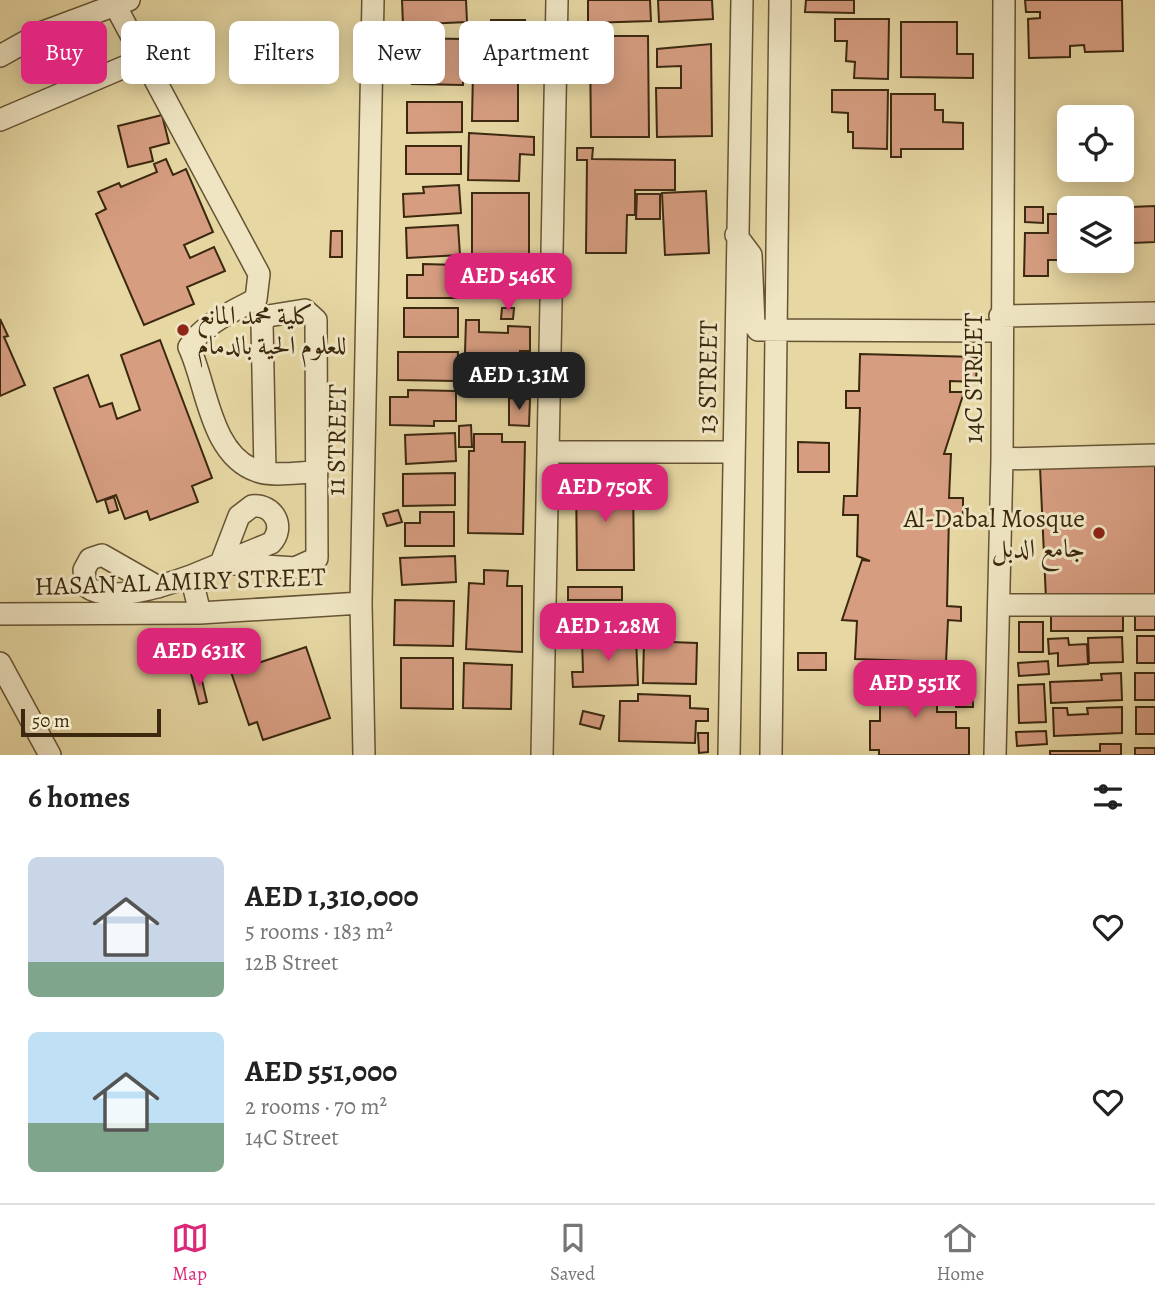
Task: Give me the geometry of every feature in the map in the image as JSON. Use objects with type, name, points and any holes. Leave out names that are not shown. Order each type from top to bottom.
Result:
[{"type":"street","name":"11 STREET","points":[[363,755],[361,603],[373,0]]},
{"type":"street","points":[[542,755],[557,0]]},
{"type":"street","name":"13 STREET","points":[[729,755],[742,0]]},
{"type":"street","points":[[771,755],[780,0]]},
{"type":"street","name":"14C STREET","points":[[995,755],[1002,459],[1000,323],[1003,0]]},
{"type":"street","points":[[0,56],[43,32],[122,3],[129,21]]},
{"type":"street","points":[[0,120],[121,68]]},
{"type":"street","points":[[156,84],[259,275],[256,299],[196,335],[189,347],[220,438],[236,457],[257,471],[317,472]]},
{"type":"street","points":[[736,235],[751,255],[754,326],[764,332],[1000,323],[1155,313]]},
{"type":"street","points":[[158,587],[221,563],[295,568],[317,558],[316,320],[310,313],[299,309],[268,316],[262,323],[265,472]]},
{"type":"street","points":[[548,452],[734,452]]},
{"type":"street","points":[[1002,459],[1155,455]]},
{"type":"street","points":[[191,576],[200,613]]},
{"type":"street","name":"HASAN AL AMIRY STREET","points":[[0,614],[200,613],[361,603]]},
{"type":"street","points":[[999,605],[1155,606]]},
{"type":"street","points":[[0,663],[50,755]]},
{"type":"building","points":[[402,0],[466,0],[467,21],[403,21]]},
{"type":"building","points":[[588,0],[650,0],[651,21],[588,21]]},
{"type":"building","points":[[658,0],[712,0],[713,19],[659,22]]},
{"type":"building","points":[[806,0],[854,0],[854,13],[805,12]]},
{"type":"building","points":[[1025,0],[1122,0],[1123,51],[1085,52],[1084,45],[1070,46],[1070,57],[1029,58],[1028,19],[1040,18],[1040,12],[1026,12]]},
{"type":"building","points":[[835,19],[889,19],[888,79],[854,78],[855,62],[846,61],[847,41],[835,41]]},
{"type":"building","points":[[525,20],[525,21],[491,21]]},
{"type":"building","points":[[901,22],[957,22],[957,54],[973,54],[973,78],[901,77]]},
{"type":"building","points":[[614,36],[648,36],[649,137],[591,137],[590,84],[614,84]]},
{"type":"building","points":[[445,39],[459,39],[459,84],[463,85],[412,84],[445,84]]},
{"type":"building","points":[[711,44],[712,136],[657,137],[656,88],[681,88],[681,66],[657,67],[657,49]]},
{"type":"building","points":[[473,84],[518,84],[518,121],[472,121]]},
{"type":"building","points":[[832,90],[888,90],[887,149],[853,148],[853,132],[848,132],[848,113],[832,112]]},
{"type":"building","points":[[891,94],[935,94],[935,110],[943,110],[943,122],[963,123],[963,149],[901,149],[901,157],[891,157]]},
{"type":"building","points":[[407,102],[462,102],[462,132],[407,133]]},
{"type":"building","points":[[162,115],[169,143],[150,148],[153,161],[128,167],[118,126]]},
{"type":"building","points":[[469,133],[534,137],[534,155],[520,154],[519,181],[468,180]]},
{"type":"building","points":[[406,146],[461,146],[461,174],[406,174]]},
{"type":"building","points":[[577,148],[593,148],[592,159],[675,160],[675,190],[635,190],[635,215],[627,215],[626,253],[586,253],[587,160],[577,160]]},
{"type":"building","points":[[166,159],[173,175],[186,169],[213,232],[184,245],[190,258],[214,247],[225,271],[187,287],[194,304],[144,325],[96,214],[106,209],[98,192],[119,183],[121,187],[157,172],[154,164]]},
{"type":"building","points":[[459,185],[461,213],[404,217],[403,194],[424,193],[423,187]]},
{"type":"building","points":[[706,191],[709,253],[665,255],[662,193]]},
{"type":"building","points":[[472,193],[529,193],[529,280],[510,280],[510,268],[490,268],[491,278],[472,278]]},
{"type":"building","points":[[637,194],[660,194],[660,219],[636,219]]},
{"type":"building","points":[[1155,206],[1155,242],[1134,243],[1134,207]]},
{"type":"building","points":[[1025,207],[1043,207],[1043,223],[1025,222]]},
{"type":"building","points":[[1048,214],[1057,214],[1057,260],[1048,260],[1048,276],[1024,276],[1025,233],[1048,233]]},
{"type":"building","points":[[458,225],[460,255],[407,258],[406,228]]},
{"type":"building","points":[[331,231],[342,231],[342,257],[330,257]]},
{"type":"building","points":[[423,264],[459,265],[459,298],[407,298],[407,275],[423,275]]},
{"type":"building","points":[[404,308],[458,308],[458,337],[404,337]]},
{"type":"building","points":[[502,308],[514,308],[513,319],[501,319]]},
{"type":"building","points":[[0,319],[8,336],[4,337],[25,385],[0,396]]},
{"type":"building","points":[[466,320],[479,320],[479,332],[508,333],[508,326],[530,327],[530,351],[520,351],[519,386],[464,385]]},
{"type":"building","points":[[160,340],[212,478],[192,486],[198,502],[150,520],[147,511],[125,519],[116,495],[97,502],[54,388],[88,375],[100,407],[112,403],[117,419],[140,410],[121,355]]},
{"type":"building","points":[[398,352],[458,352],[457,381],[398,380]]},
{"type":"building","points":[[860,354],[977,357],[976,382],[950,381],[950,392],[964,392],[944,454],[951,454],[949,498],[963,498],[963,515],[949,515],[947,606],[961,607],[961,621],[948,620],[946,662],[855,659],[857,621],[842,620],[862,560],[870,561],[857,556],[858,515],[843,515],[844,496],[857,496],[860,408],[846,408],[846,391],[859,391]]},
{"type":"building","points":[[408,390],[456,391],[456,421],[434,421],[434,426],[390,425],[390,397],[408,397]]},
{"type":"building","points":[[509,398],[530,399],[529,426],[509,425]]},
{"type":"building","points":[[471,425],[472,447],[459,447],[459,426]]},
{"type":"building","points":[[455,433],[456,461],[406,464],[405,435]]},
{"type":"building","points":[[474,434],[502,434],[502,442],[525,442],[523,534],[468,533],[469,451],[474,451]]},
{"type":"building","points":[[798,442],[829,443],[829,472],[798,472]]},
{"type":"building","name":"Al-Dabal Mosque جامع الدبل","points":[[1155,465],[1155,598],[1046,599],[1040,467]]},
{"type":"building","points":[[455,473],[455,505],[403,506],[403,474]]},
{"type":"building","points":[[576,477],[633,477],[634,570],[577,570]]},
{"type":"building","points":[[114,497],[118,510],[109,513],[105,500]]},
{"type":"building","points":[[398,510],[402,522],[387,526],[383,514]]},
{"type":"building","points":[[420,512],[454,512],[454,546],[405,546],[405,523],[420,523]]},
{"type":"building","points":[[455,556],[456,582],[402,585],[400,558]]},
{"type":"building","points":[[484,570],[508,571],[507,586],[522,586],[522,652],[466,649],[469,583],[484,584]]},
{"type":"building","points":[[568,587],[622,587],[622,600],[568,600]]},
{"type":"building","points":[[395,600],[454,601],[453,646],[394,645]]},
{"type":"building","points":[[1051,610],[1123,611],[1123,631],[1051,631]]},
{"type":"building","points":[[1135,610],[1155,610],[1155,630],[1135,630]]},
{"type":"building","points":[[1019,622],[1043,622],[1043,652],[1019,652]]},
{"type":"building","points":[[185,629],[197,661],[176,669],[164,636]]},
{"type":"building","points":[[1137,636],[1155,636],[1155,663],[1137,663]]},
{"type":"building","points":[[1122,637],[1123,662],[1089,663],[1088,638]]},
{"type":"building","points":[[636,638],[638,685],[573,687],[572,672],[583,672],[582,640]]},
{"type":"building","points":[[1068,638],[1069,645],[1087,644],[1088,664],[1058,666],[1058,653],[1049,654],[1048,639]]},
{"type":"building","points":[[644,641],[697,643],[696,684],[643,683]]},
{"type":"building","points":[[306,647],[330,718],[263,740],[257,722],[249,725],[231,672]]},
{"type":"building","points":[[165,652],[167,664],[156,666],[154,655]]},
{"type":"building","points":[[798,653],[826,653],[826,670],[798,670]]},
{"type":"building","points":[[401,658],[453,658],[453,709],[401,708]]},
{"type":"building","points":[[1048,661],[1049,674],[1019,676],[1018,663]]},
{"type":"building","points":[[464,663],[512,665],[511,709],[463,708]]},
{"type":"building","points":[[955,669],[972,669],[973,707],[956,707]]},
{"type":"building","points":[[200,672],[207,702],[199,704],[191,673]]},
{"type":"building","points":[[1121,673],[1122,700],[1051,703],[1050,682],[1102,680],[1101,674]]},
{"type":"building","points":[[1135,673],[1155,673],[1155,700],[1135,700]]},
{"type":"building","points":[[880,676],[937,676],[937,712],[956,712],[956,728],[969,728],[969,755],[879,755],[879,750],[870,750],[870,721],[880,721]]},
{"type":"building","points":[[1044,684],[1046,722],[1019,723],[1018,685]]},
{"type":"building","points":[[638,694],[690,696],[690,708],[708,709],[708,721],[696,721],[695,743],[619,741],[620,701],[638,701]]},
{"type":"building","points":[[1122,707],[1122,733],[1054,736],[1053,708],[1067,708],[1068,715],[1088,714],[1087,708]]},
{"type":"building","points":[[1136,707],[1155,707],[1155,734],[1136,734]]},
{"type":"building","points":[[583,711],[604,716],[600,729],[580,724]]},
{"type":"building","points":[[1046,731],[1047,744],[1017,746],[1016,732]]},
{"type":"building","points":[[698,733],[708,733],[708,752],[699,753]]},
{"type":"building","points":[[1100,744],[1121,744],[1121,755],[1050,755],[1050,751],[1100,751]]},
{"type":"building","points":[[1135,748],[1155,748],[1155,755],[1135,755]]},
{"type":"place","name":"كلية محمد المانع للعلوم الحية بالدمام","points":[[183,330]]},
{"type":"place","name":"Al-Dabal Mosque جامع الدبل","points":[[1099,533]]}]
